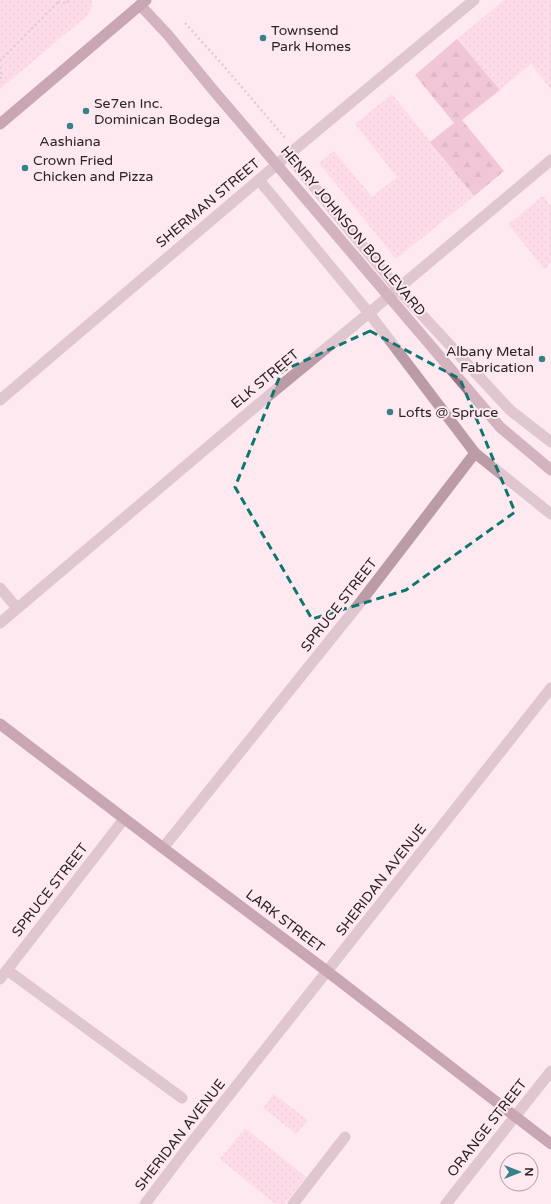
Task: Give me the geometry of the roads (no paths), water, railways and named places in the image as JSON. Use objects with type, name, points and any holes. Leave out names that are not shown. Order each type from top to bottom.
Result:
[{"type":"main road","name":"HENRY JOHNSON BOULEVARD","points":[[143,2],[177,46],[500,427],[551,470]]},
{"type":"main road","points":[[0,124],[143,2]]},
{"type":"main road","name":"LARK STREET","points":[[0,724],[162,848],[328,972],[551,1144]]},
{"type":"street","name":"SHERMAN STREET","points":[[0,400],[291,152],[474,0]]},
{"type":"street","name":"HENRY JOHNSON BOULEVARD","points":[[291,152],[398,288],[510,410],[551,442]]},
{"type":"street","name":"ELK STREET","points":[[0,623],[267,396],[369,313],[551,160]]},
{"type":"street","points":[[259,180],[369,313],[476,453],[551,514]]},
{"type":"street","name":"SPRUCE STREET","points":[[162,848],[359,604],[476,453]]},
{"type":"street","points":[[0,588],[17,608]]},
{"type":"street","name":"SHERIDAN AVENUE","points":[[145,1204],[188,1147],[328,972],[551,688]]},
{"type":"street","name":"SPRUCE STREET","points":[[0,979],[124,819]]},
{"type":"street","points":[[7,970],[182,1098]]},
{"type":"street","name":"ORANGE STREET","points":[[446,1204],[551,1071]]},
{"type":"street","points":[[294,1204],[345,1137]]},
{"type":"place","name":"Townsend Park Homes","points":[[263,38]]},
{"type":"place","name":"Se7en Inc. Dominican Bodega","points":[[86,111]]},
{"type":"place","name":"Aashiana","points":[[70,126]]},
{"type":"place","name":"Crown Fried Chicken and Pizza","points":[[25,168]]},
{"type":"place","name":"Albany Metal Fabrication","points":[[542,359]]},
{"type":"place","name":"Lofts @ Spruce","points":[[390,412]]}]
